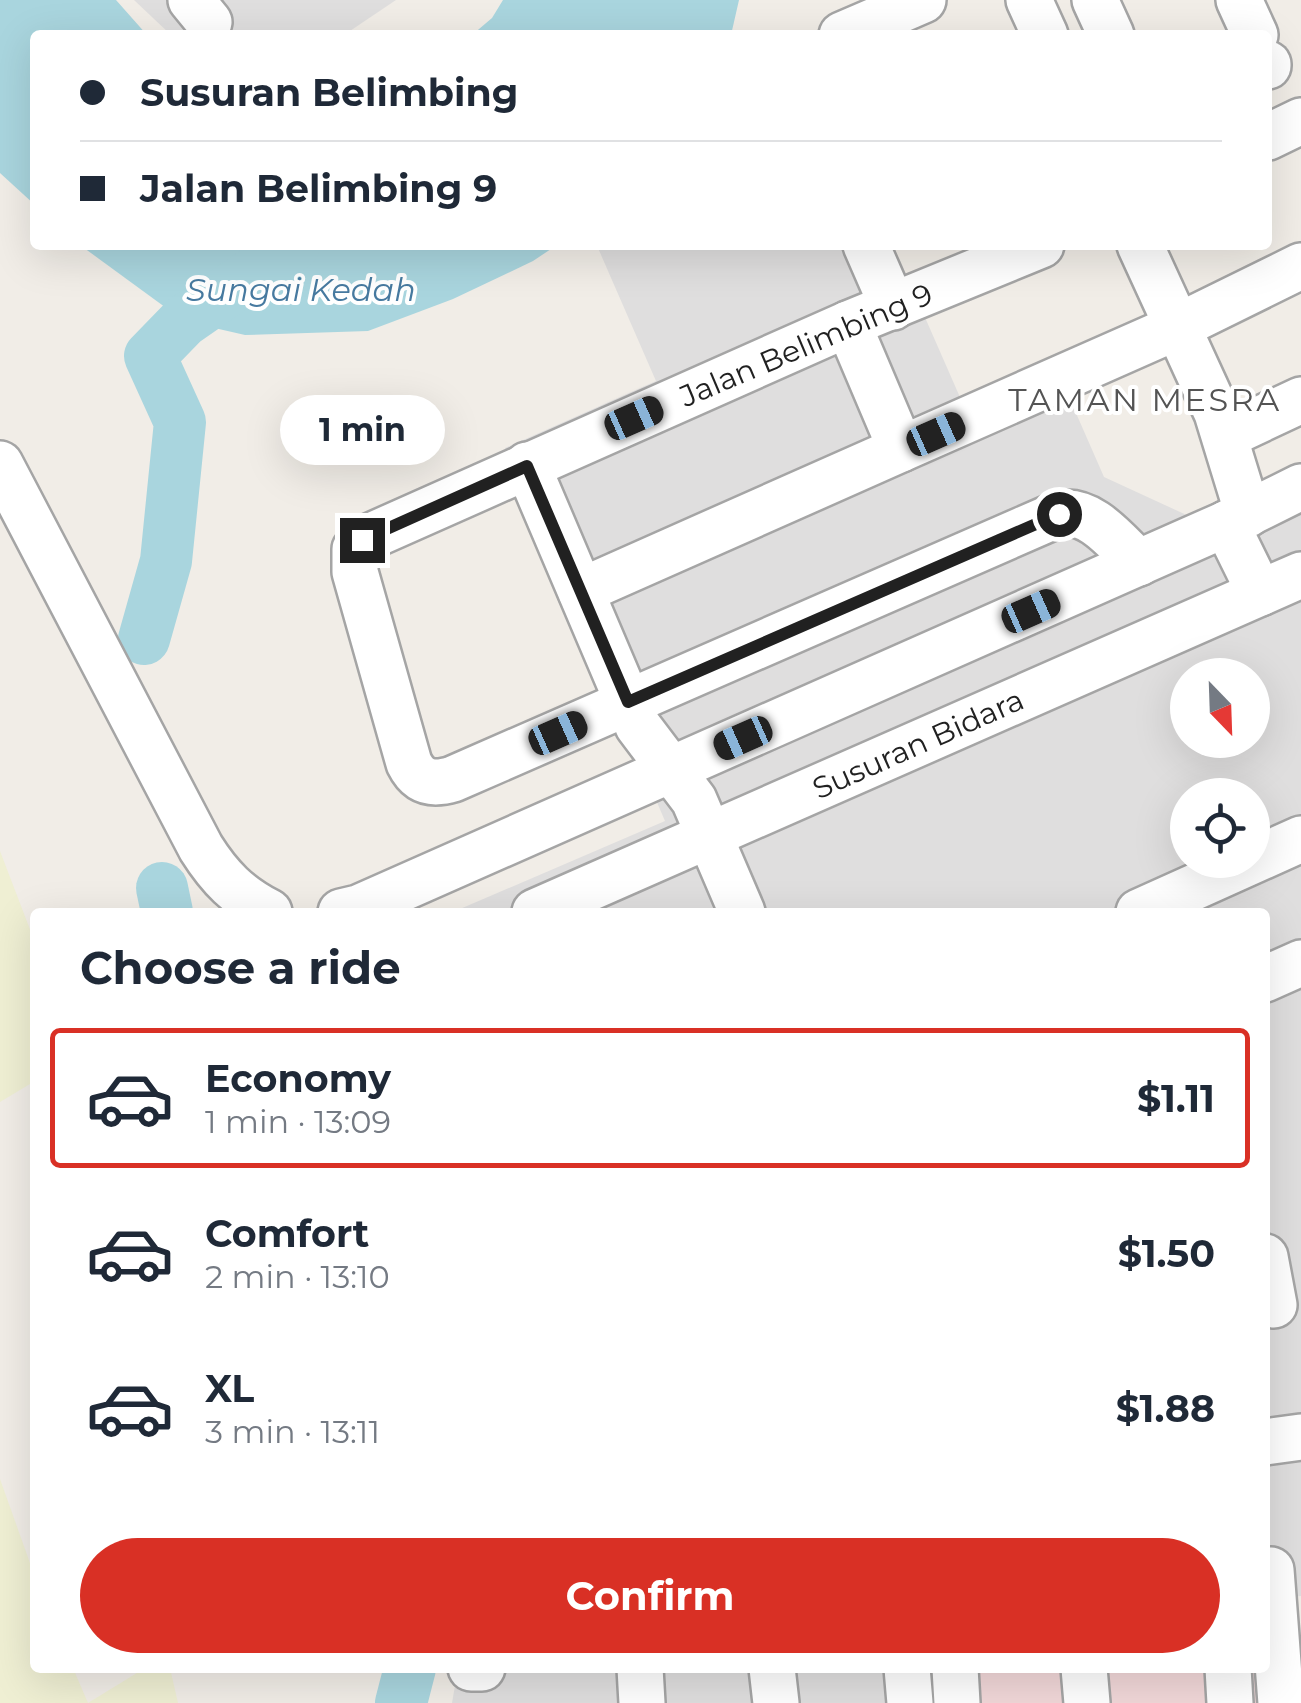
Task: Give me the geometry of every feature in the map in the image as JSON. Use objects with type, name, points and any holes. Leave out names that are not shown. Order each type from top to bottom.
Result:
[{"type":"street","points":[[854,30],[924,0]]},
{"type":"street","points":[[1029,0],[1043,30]]},
{"type":"street","points":[[1095,0],[1109,30]]},
{"type":"street","points":[[1239,0],[1253,30]]},
{"type":"street","points":[[1272,135],[1301,120]]},
{"type":"street","points":[[868,250],[893,307]]},
{"type":"street","name":"Jalan Belimbing 9","points":[[628,702],[454,779],[426,782],[415,776],[355,572],[355,549],[372,534],[848,324],[1029,250]]},
{"type":"street","points":[[1142,250],[1225,436],[1237,519],[1260,593]]},
{"type":"street","points":[[581,592],[1178,327],[1301,266]]},
{"type":"street","points":[[848,324],[901,449]]},
{"type":"street","points":[[1225,436],[1301,400]]},
{"type":"street","points":[[0,464],[201,848],[219,876],[242,898],[261,908]]},
{"type":"street","points":[[527,466],[642,733],[694,800],[740,908]]},
{"type":"street","points":[[358,908],[1140,563],[1301,487]]},
{"type":"street","points":[[628,702],[1059,514],[1076,513],[1090,519],[1140,563]]},
{"type":"street","name":"Susuran Bidara","points":[[544,908],[1301,575]]},
{"type":"street","points":[[1149,908],[1301,839]]},
{"type":"street","points":[[1270,977],[1301,962]]},
{"type":"street","points":[[1270,1273],[1280,1304]]},
{"type":"street","points":[[1270,1441],[1301,1437]]},
{"type":"street","points":[[1279,1570],[1281,1703]]},
{"type":"street","points":[[640,1673],[642,1703]]},
{"type":"street","points":[[773,1673],[776,1703]]},
{"type":"street","points":[[907,1673],[910,1703]]},
{"type":"street","points":[[954,1673],[957,1703]]},
{"type":"street","points":[[1084,1673],[1087,1703]]},
{"type":"street","points":[[1228,1673],[1230,1703]]},
{"type":"shaded area","points":[[134,0],[396,0],[351,30],[166,30]]},
{"type":"shaded area","points":[[599,250],[887,250],[899,258],[966,411],[1058,372],[1104,477],[1243,541],[1301,513],[1301,1596],[1270,1599],[1270,908],[462,908],[665,821],[505,448],[656,381]]},
{"type":"shaded area","points":[[457,1673],[926,1673],[929,1703],[452,1703]]},
{"type":"shaded area","points":[[926,1673],[1260,1673],[1262,1703],[929,1703]]},
{"type":"green space","points":[[0,851],[30,929],[30,1084],[0,1102]]},
{"type":"green space","points":[[0,1479],[30,1563],[30,1673],[75,1673],[88,1703],[0,1703]]},
{"type":"green space","points":[[137,1673],[171,1673],[178,1703],[88,1703]]},
{"type":"water","points":[[0,0],[116,0],[143,30],[30,30],[30,200],[0,173]]},
{"type":"water","points":[[503,0],[739,0],[732,30],[478,30],[492,18]]},
{"type":"water","name":"Sungai Kedah","points":[[87,250],[550,250],[453,299],[368,331],[245,335],[184,321]]},
{"type":"waterway","points":[[144,639],[166,561],[180,422],[150,356],[184,321],[287,250]]},
{"type":"waterway","points":[[162,888],[166,908]]},
{"type":"waterway","points":[[401,1703],[409,1673]]},
{"type":"district","name":"TAMAN MESRA","points":[[1145,399]]},
{"type":"route","points":[[362,540],[527,466],[628,702],[1059,514]]}]
